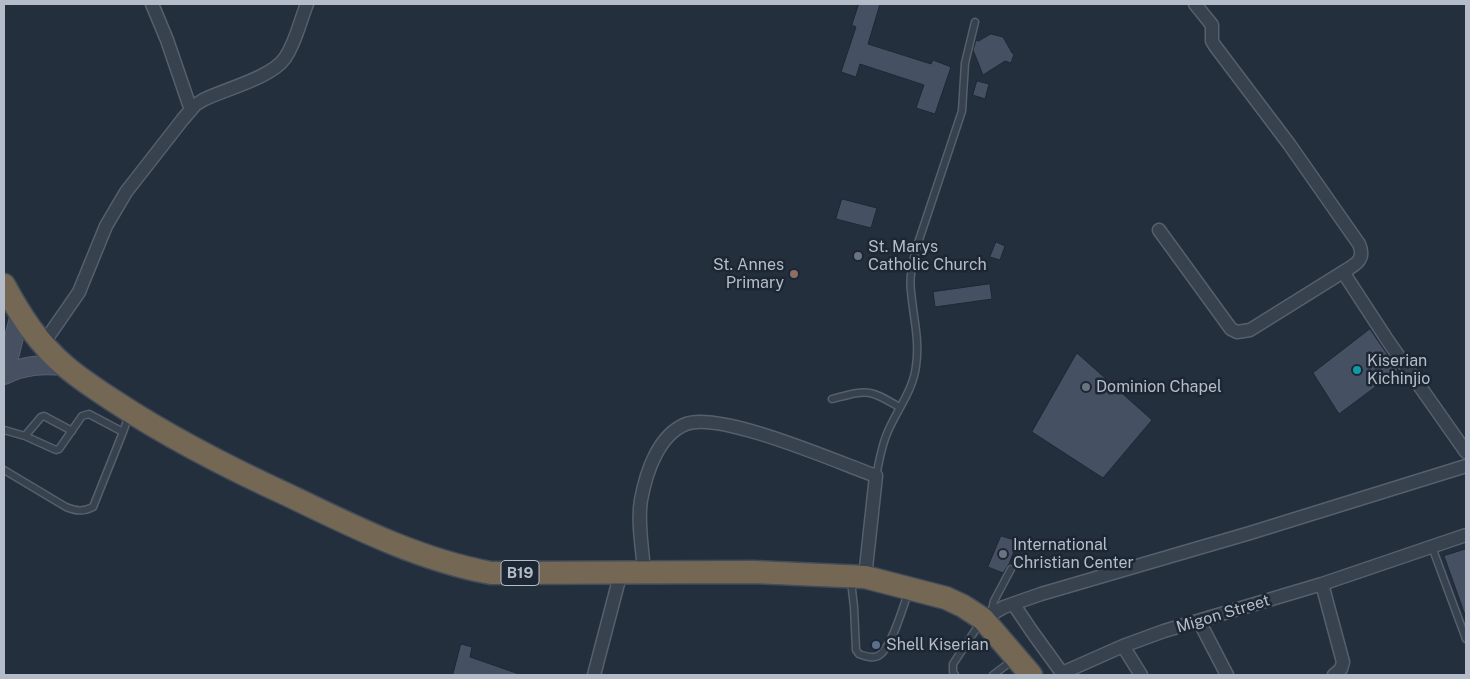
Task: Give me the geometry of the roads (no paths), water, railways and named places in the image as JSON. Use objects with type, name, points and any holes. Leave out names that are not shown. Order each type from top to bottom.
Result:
[{"type":"highway","name":"B19","points":[[4,285],[20,314],[40,340],[64,366],[89,384],[127,422],[216,461],[364,531],[462,567],[491,573],[754,572],[858,576],[946,598],[987,617],[1031,675]]},
{"type":"main road","points":[[6,360],[20,314]]},
{"type":"main road","points":[[6,360],[40,340]]},
{"type":"main road","points":[[4,375],[26,366],[47,364],[64,366]]},
{"type":"street","points":[[152,4],[167,40],[190,110]]},
{"type":"street","points":[[40,340],[79,292],[106,226],[126,192],[190,110],[203,100],[257,77],[282,62],[291,47],[307,4]]},
{"type":"street","points":[[1158,230],[1231,328],[1237,332],[1250,330],[1361,259],[1359,244],[1289,144],[1214,46],[1212,41],[1212,25],[1195,4]]},
{"type":"street","points":[[1343,272],[1388,341],[1466,452]]},
{"type":"street","points":[[644,573],[641,501],[648,474],[661,445],[678,428],[688,424],[708,422],[760,434],[876,476],[858,576]]},
{"type":"street","points":[[987,617],[1004,607],[1041,594],[1250,533],[1466,466]]},
{"type":"street","name":"Migon Street","points":[[1014,605],[1062,674],[1123,646],[1322,584],[1466,535]]},
{"type":"street","points":[[594,675],[621,572]]},
{"type":"street","points":[[1322,584],[1343,662],[1342,669],[1334,675]]},
{"type":"street","points":[[1199,621],[1227,675]]},
{"type":"street","points":[[1123,646],[1141,675]]},
{"type":"lane","points":[[876,476],[886,436],[910,388],[916,368],[918,336],[911,289],[911,272],[916,249],[962,111],[965,63],[975,22]]},
{"type":"lane","points":[[832,399],[865,391],[874,392],[900,407]]},
{"type":"lane","points":[[4,430],[25,436],[59,450],[82,416],[88,414],[127,422],[93,507],[88,510],[74,510],[66,507],[4,470]]},
{"type":"lane","points":[[25,436],[42,416],[47,416],[72,432]]},
{"type":"lane","points":[[1432,547],[1466,640]]},
{"type":"lane","points":[[955,675],[952,664],[987,617],[1011,570]]},
{"type":"lane","points":[[858,576],[854,607],[856,650],[859,654],[866,656],[878,656],[884,652],[910,588]]},
{"type":"lane","points":[[993,675],[1016,657]]},
{"type":"place","name":"St. Marys Catholic Church","points":[[858,256]]},
{"type":"place","name":"St. Annes Primary","points":[[794,274]]},
{"type":"place","name":"Kiserian Kichinjio","points":[[1357,370]]},
{"type":"place","name":"Dominion Chapel","points":[[1086,387]]},
{"type":"place","name":"International Christian Center","points":[[1003,554]]},
{"type":"place","name":"Shell Kiserian","points":[[876,645]]}]
